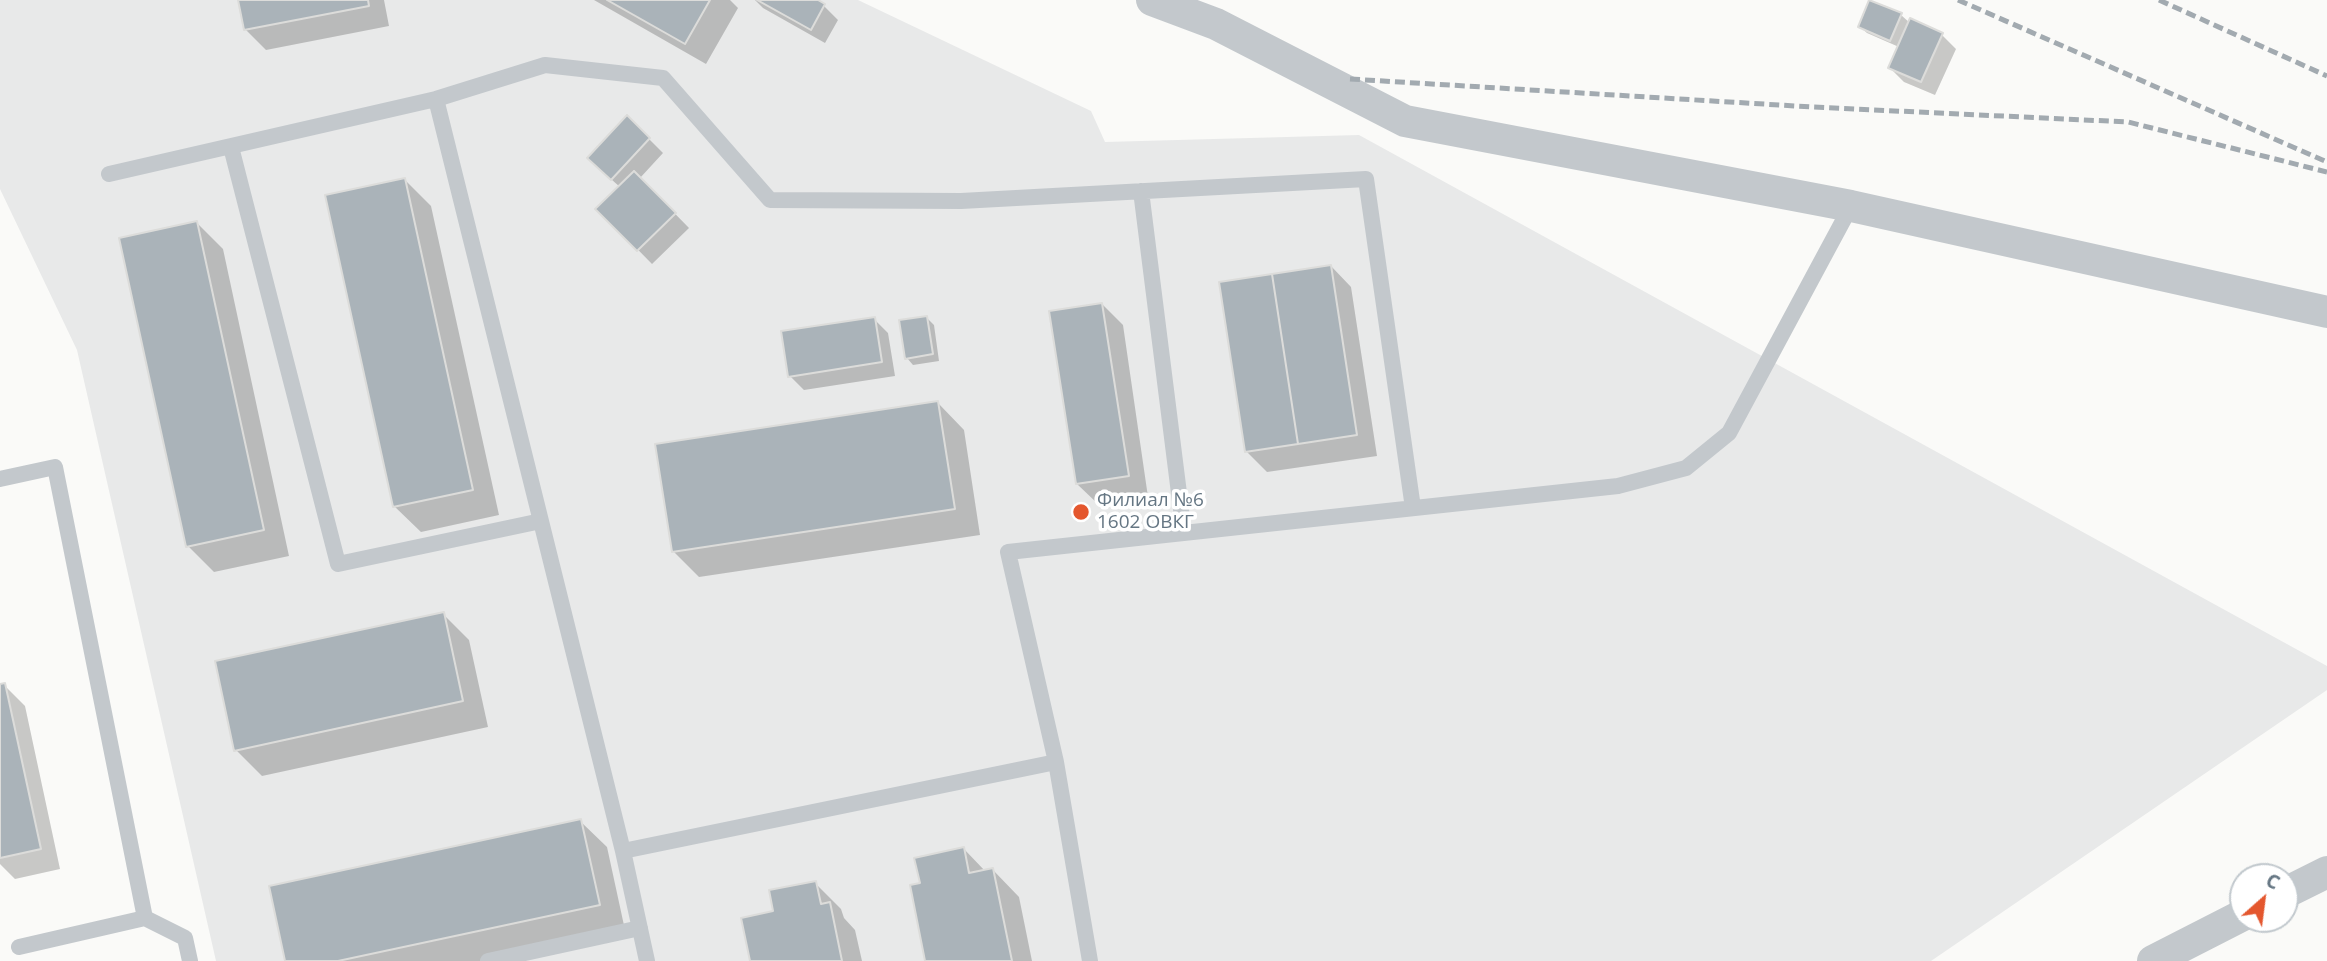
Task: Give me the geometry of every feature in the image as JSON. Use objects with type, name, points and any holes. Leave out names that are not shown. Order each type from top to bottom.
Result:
[{"type":"street","points":[[1152,0],[1216,24],[1405,121],[1851,206],[2327,312]]},
{"type":"street","points":[[2299,886],[2327,872]]},
{"type":"street","points":[[2153,961],[2229,922]]},
{"type":"lane","points":[[109,174],[436,99],[545,65],[663,78],[771,200],[961,201],[1366,179],[1413,508]]},
{"type":"lane","points":[[436,99],[623,851],[647,961]]},
{"type":"lane","points":[[231,147],[338,564],[541,522]]},
{"type":"lane","points":[[1141,191],[1184,533]]},
{"type":"lane","points":[[1090,961],[1056,762],[1008,552],[1618,486],[1686,468],[1729,433],[1851,206]]},
{"type":"lane","points":[[0,479],[55,467],[145,918]]},
{"type":"lane","points":[[623,851],[1056,762]]},
{"type":"lane","points":[[19,947],[145,918],[185,937],[190,961]]},
{"type":"lane","points":[[488,961],[640,928]]},
{"type":"shaded area","name":"Филиал №6 1602 ОВКГ","points":[[0,0],[858,0],[1091,111],[1105,142],[1359,135],[2327,666],[2327,690],[1931,961],[216,961],[77,350],[0,189]]},
{"type":"building","points":[[238,0],[368,0],[369,6],[244,30]]},
{"type":"building","points":[[607,0],[710,0],[685,44]]},
{"type":"building","points":[[757,0],[818,0],[825,4],[811,30]]},
{"type":"building","points":[[1869,0],[1902,13],[1890,41],[1858,27]]},
{"type":"building","points":[[1910,18],[1943,33],[1921,82],[1888,68]]},
{"type":"building","points":[[627,115],[650,138],[611,180],[587,158]]},
{"type":"building","points":[[634,171],[676,213],[637,251],[595,209]]},
{"type":"building","points":[[405,178],[473,490],[393,507],[325,195]]},
{"type":"building","points":[[197,221],[264,530],[186,547],[119,238]]},
{"type":"building","points":[[1331,265],[1357,435],[1298,444],[1272,274]]},
{"type":"building","points":[[1272,274],[1298,444],[1245,452],[1219,282]]},
{"type":"building","points":[[1102,303],[1129,476],[1076,484],[1049,311]]},
{"type":"building","points":[[927,316],[933,354],[905,359],[899,320]]},
{"type":"building","points":[[875,317],[882,362],[788,377],[781,331]]},
{"type":"building","points":[[938,401],[955,509],[672,552],[655,444]]},
{"type":"building","points":[[444,612],[463,701],[234,751],[215,661]]},
{"type":"building","points":[[5,683],[41,849],[0,858],[0,684]]},
{"type":"building","points":[[581,819],[600,905],[338,961],[285,961],[269,886]]},
{"type":"building","points":[[964,847],[969,873],[993,868],[1012,961],[925,961],[910,885],[920,883],[914,858]]},
{"type":"building","points":[[816,881],[821,904],[830,902],[842,961],[750,961],[741,918],[773,911],[769,890]]},
{"type":"railway","points":[[1958,0],[2327,162]]},
{"type":"railway","points":[[2159,0],[2327,76]]},
{"type":"railway","points":[[1350,79],[1812,107],[2128,122],[2327,172]]},
{"type":"place","name":"Филиал №6 1602 ОВКГ","points":[[1081,512]]}]
